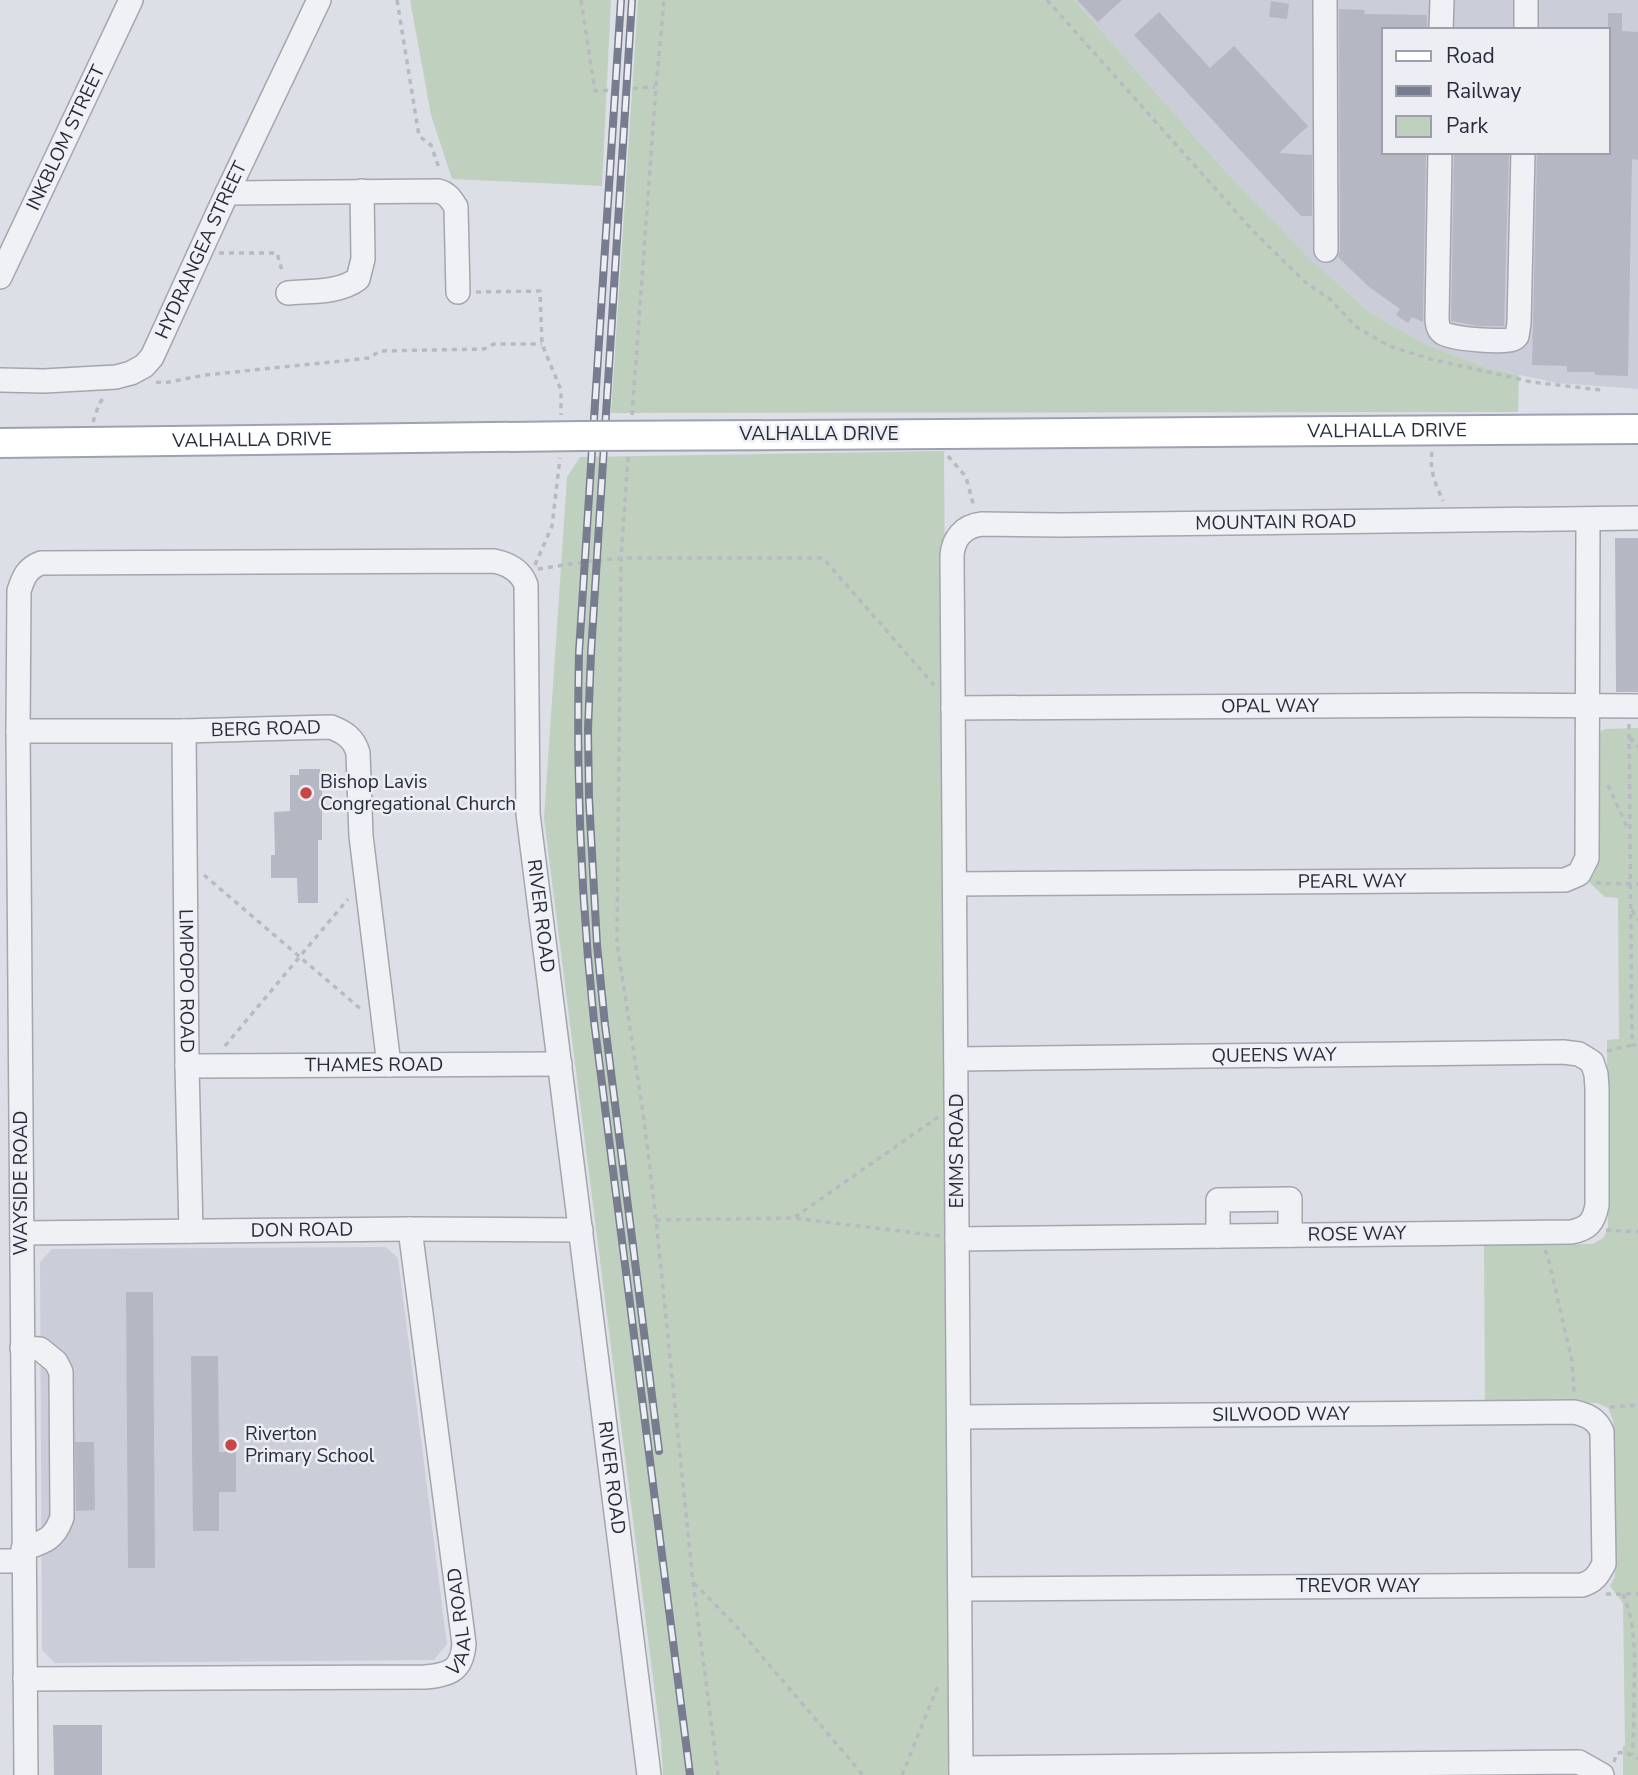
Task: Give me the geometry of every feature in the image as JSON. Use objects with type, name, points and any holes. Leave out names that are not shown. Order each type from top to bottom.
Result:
[{"type":"main road","name":"VALHALLA DRIVE","points":[[0,443],[571,444],[790,435],[1638,429]]},
{"type":"street","name":"INKBLOM STREET","points":[[0,277],[131,0]]},
{"type":"street","name":"HYDRANGEA STREET","points":[[124,375],[144,366],[152,357],[319,0]]},
{"type":"street","points":[[1325,0],[1326,250]]},
{"type":"street","points":[[1441,28],[1442,0]]},
{"type":"street","points":[[1526,0],[1526,28]]},
{"type":"street","points":[[1440,154],[1438,326],[1441,332],[1453,338],[1505,341],[1517,336],[1523,154]]},
{"type":"street","points":[[288,293],[349,286],[358,279],[363,259],[362,191]]},
{"type":"street","points":[[227,192],[444,192],[456,207],[458,292]]},
{"type":"street","points":[[0,380],[44,381],[124,375]]},
{"type":"street","name":"MOUNTAIN ROAD","points":[[970,527],[1638,518]]},
{"type":"street","points":[[1579,874],[1587,858],[1588,519]]},
{"type":"street","name":"EMMS ROAD","points":[[961,1771],[952,556],[955,542],[970,527]]},
{"type":"street","name":"RIVER ROAD","points":[[19,591],[28,570],[41,563],[495,561],[505,563],[523,578],[527,595],[528,814],[649,1775]]},
{"type":"street","name":"WAYSIDE ROAD","points":[[19,591],[18,732],[10,994],[22,1233],[26,1775]]},
{"type":"street","name":"OPAL WAY","points":[[953,708],[1467,705],[1586,706],[1633,713]]},
{"type":"street","name":"BERG ROAD","points":[[18,732],[331,727],[348,736],[356,744],[358,753],[361,836],[389,1065]]},
{"type":"street","name":"LIMPOPO ROAD","points":[[184,731],[191,1231]]},
{"type":"street","name":"PEARL WAY","points":[[955,884],[1566,880],[1579,874]]},
{"type":"street","name":"QUEENS WAY","points":[[956,1059],[1563,1052],[1579,1054],[1592,1062]]},
{"type":"street","points":[[1592,1062],[1597,1088],[1597,1205],[1592,1223]]},
{"type":"street","name":"THAMES ROAD","points":[[187,1066],[560,1063]]},
{"type":"street","points":[[1218,1236],[1218,1200],[1254,1199],[1290,1199],[1290,1235]]},
{"type":"street","name":"ROSE WAY","points":[[957,1239],[1537,1233],[1571,1232],[1586,1228],[1592,1223]]},
{"type":"street","name":"VAAL ROAD","points":[[25,1679],[425,1677],[449,1673],[457,1666],[463,1656],[464,1644],[410,1229]]},
{"type":"street","name":"DON ROAD","points":[[22,1233],[581,1230]]},
{"type":"street","points":[[0,1561],[24,1555],[50,1537],[62,1517],[61,1372],[57,1362],[40,1349],[22,1348]]},
{"type":"street","name":"SILWOOD WAY","points":[[959,1417],[1574,1412],[1599,1423]]},
{"type":"street","name":"TREVOR WAY","points":[[960,1589],[1582,1585],[1592,1582],[1604,1564],[1602,1432],[1599,1423]]},
{"type":"street","points":[[961,1771],[1579,1762],[1601,1775]]},
{"type":"path","points":[[397,0],[419,136],[431,145],[440,170],[438,191]]},
{"type":"path","points":[[581,0],[595,91],[656,86]]},
{"type":"path","points":[[631,419],[664,0]]},
{"type":"path","points":[[1047,0],[1254,232],[1304,281],[1331,300],[1355,326],[1389,346],[1430,359],[1532,382],[1601,390]]},
{"type":"path","points":[[202,247],[219,253],[278,253],[288,293]]},
{"type":"path","points":[[458,292],[540,291],[542,344],[561,390],[562,417]]},
{"type":"path","points":[[93,423],[99,404],[124,375],[164,383],[205,375],[370,358],[379,351],[484,349],[494,344],[542,344]]},
{"type":"path","points":[[571,444],[552,526],[532,570],[621,558],[824,558],[953,708]]},
{"type":"path","points":[[1432,446],[1432,474],[1446,508],[1447,520]]},
{"type":"path","points":[[629,447],[621,558],[617,943],[644,1119],[693,1582],[718,1775]]},
{"type":"path","points":[[944,448],[947,456],[967,477],[971,491],[970,527]]},
{"type":"path","points":[[1632,1045],[1629,737],[1633,713]]},
{"type":"path","points":[[1629,737],[1638,747]]},
{"type":"path","points":[[1606,781],[1630,832]]},
{"type":"path","points":[[186,869],[200,872],[384,1026]]},
{"type":"path","points":[[1579,874],[1594,883],[1638,884]]},
{"type":"path","points":[[213,1066],[220,1052],[299,957],[358,888],[367,883]]},
{"type":"path","points":[[1631,909],[1638,920]]},
{"type":"path","points":[[1592,1062],[1607,1051],[1638,1045]]},
{"type":"path","points":[[793,1218],[956,1105]]},
{"type":"path","points":[[656,1220],[793,1218],[957,1239]]},
{"type":"path","points":[[1592,1223],[1609,1232],[1638,1232]]},
{"type":"path","points":[[1537,1233],[1548,1257],[1572,1361],[1574,1412]]},
{"type":"path","points":[[1599,1423],[1609,1408],[1638,1405]]},
{"type":"path","points":[[693,1582],[737,1627],[863,1775]]},
{"type":"path","points":[[1602,1591],[1604,1594],[1638,1594]]},
{"type":"path","points":[[1623,1594],[1634,1635],[1632,1755]]},
{"type":"path","points":[[902,1775],[942,1676]]},
{"type":"path","points":[[1617,1752],[1625,1752],[1638,1759]]},
{"type":"shaded area","points":[[1074,0],[1638,0],[1638,389],[1557,383],[1487,368],[1425,344],[1369,312],[1309,258],[1227,173]]},
{"type":"shaded area","name":"Riverton Primary School","points":[[386,1247],[398,1258],[447,1644],[434,1660],[55,1663],[42,1650],[40,1262],[52,1249]]},
{"type":"green space","points":[[410,0],[611,0],[602,186],[452,179],[431,115]]},
{"type":"green space","points":[[638,0],[1074,0],[1227,173],[1309,258],[1369,312],[1425,344],[1487,368],[1519,375],[1518,412],[611,413]]},
{"type":"green space","points":[[944,451],[953,1775],[663,1775],[661,1741],[544,819],[567,477],[580,457]]},
{"type":"green space","points":[[1638,728],[1638,1775],[1623,1775],[1623,1603],[1610,1586],[1616,1566],[1613,1420],[1608,1408],[1597,1403],[1485,1402],[1484,1245],[1593,1244],[1603,1238],[1608,1230],[1607,1040],[1619,1039],[1618,898],[1605,897],[1589,882],[1596,863],[1595,735],[1605,729]]},
{"type":"building","points":[[1077,0],[1122,0],[1098,22]]},
{"type":"building","points":[[1271,1],[1289,4],[1287,19],[1269,17]]},
{"type":"building","points":[[1339,9],[1365,10],[1364,14],[1427,15],[1427,28],[1382,28],[1382,154],[1426,154],[1423,322],[1412,317],[1408,323],[1396,315],[1400,309],[1368,286],[1338,257]]},
{"type":"building","points":[[1159,12],[1210,68],[1234,46],[1308,126],[1279,153],[1312,155],[1312,216],[1301,216],[1134,35]]},
{"type":"building","points":[[1608,13],[1622,13],[1622,31],[1638,32],[1638,160],[1632,159],[1628,376],[1567,372],[1567,366],[1532,365],[1537,154],[1610,154]]},
{"type":"building","points":[[1454,154],[1509,154],[1504,326],[1478,326],[1451,321]]},
{"type":"building","points":[[1615,538],[1638,538],[1638,692],[1616,692]]},
{"type":"building","points":[[299,769],[320,769],[322,775],[318,903],[298,903],[297,878],[271,878],[271,855],[275,855],[274,812],[290,811],[290,775],[299,775]]},
{"type":"building","points":[[126,1292],[153,1292],[155,1568],[128,1568]]},
{"type":"building","points":[[191,1356],[218,1356],[219,1452],[236,1452],[236,1492],[219,1492],[219,1531],[193,1531]]},
{"type":"building","points":[[75,1442],[94,1442],[95,1510],[76,1511]]},
{"type":"building","points":[[53,1725],[102,1725],[102,1775],[54,1775]]},
{"type":"railway","points":[[621,0],[579,652],[581,837],[594,1021],[690,1775]]},
{"type":"railway","points":[[632,0],[591,653],[589,798],[597,945],[605,1025],[659,1451]]},
{"type":"place","name":"Bishop Lavis Congregational Church","points":[[306,793]]},
{"type":"place","name":"Riverton Primary School","points":[[231,1445]]}]
